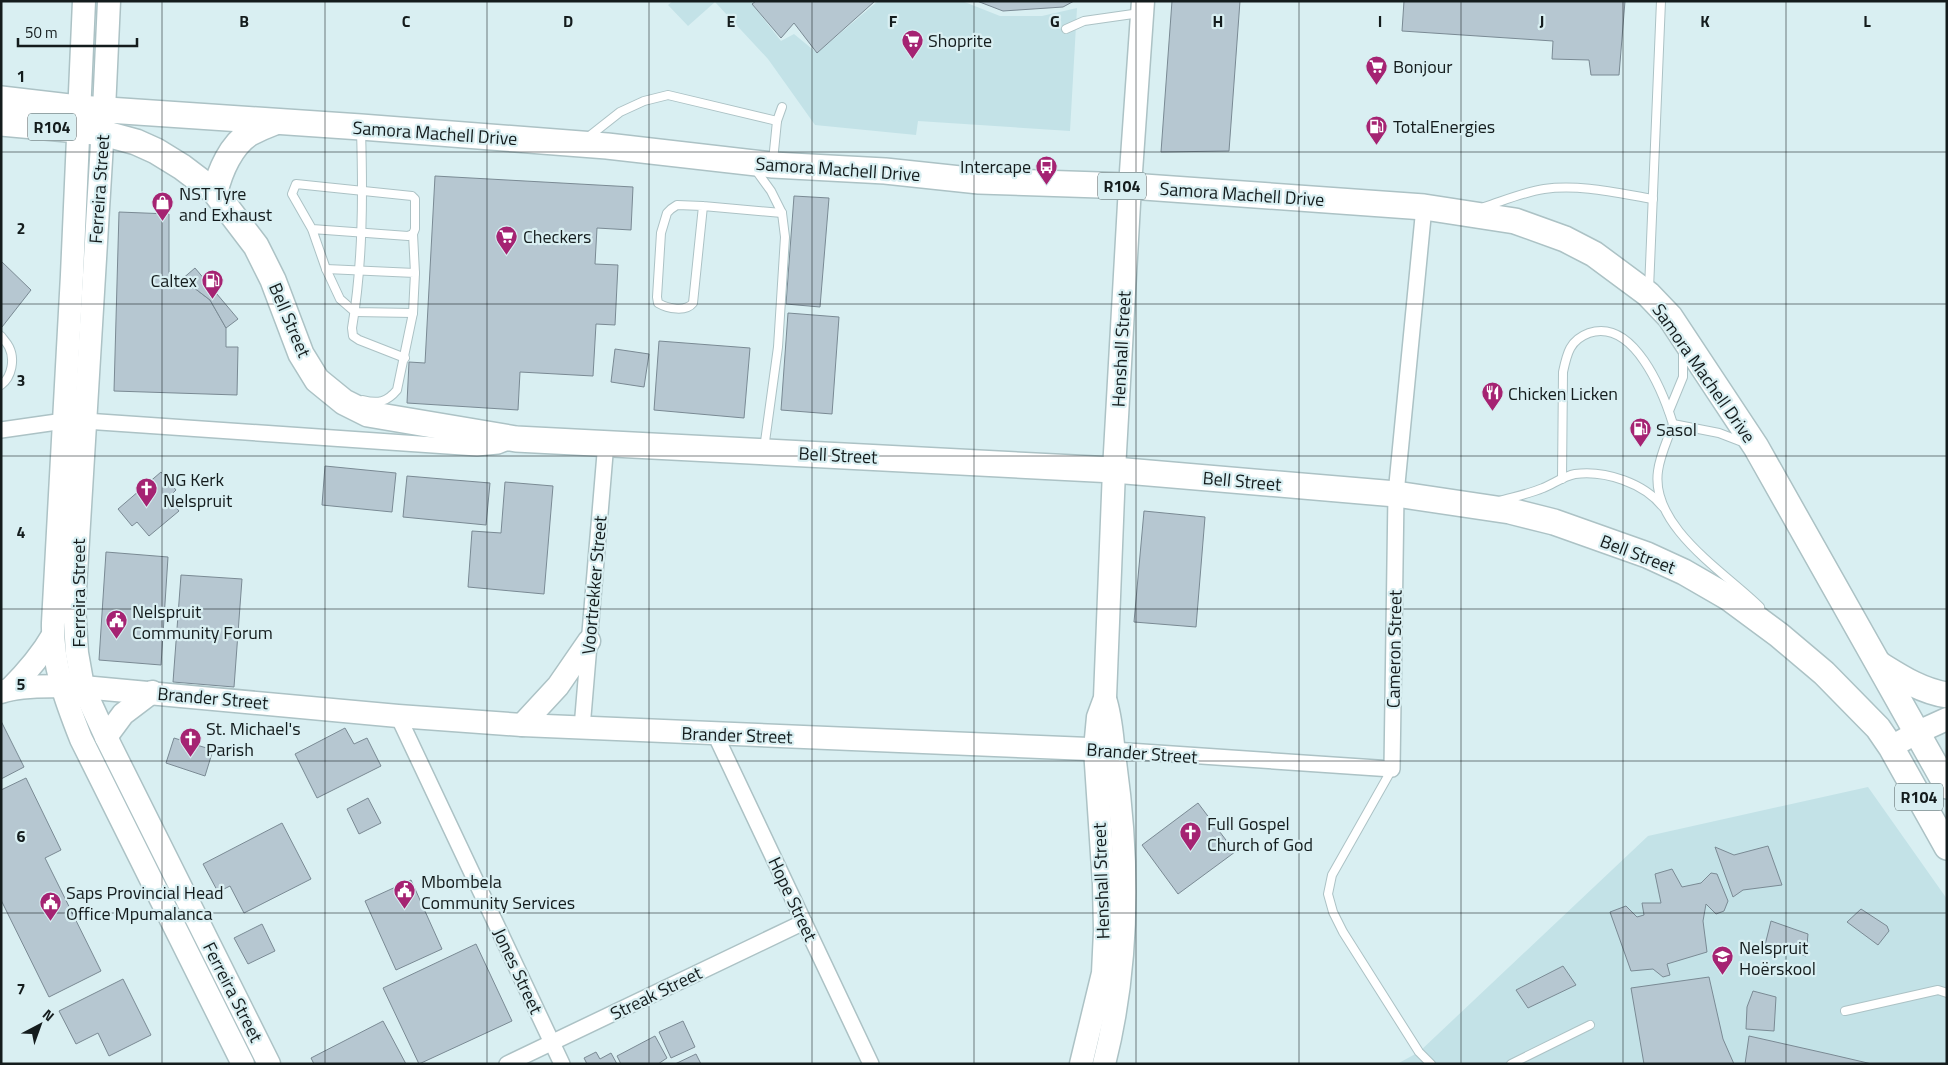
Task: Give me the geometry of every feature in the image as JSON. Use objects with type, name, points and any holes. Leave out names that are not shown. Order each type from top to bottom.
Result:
[{"type":"main road","name":"Samora Machell Drive","points":[[1,99],[78,119]]},
{"type":"main road","name":"Samora Machell Drive","points":[[1,123],[78,119],[103,121],[276,121],[580,144],[762,164],[885,171],[979,181],[1130,186],[1424,207],[1468,212],[1516,221],[1565,239],[1594,254],[1648,294],[1670,317],[1756,447],[1947,786]]},
{"type":"main road","name":"Bell Street","points":[[103,121],[136,142],[156,151],[182,167],[215,192],[256,246],[273,280],[301,354],[318,380],[344,402],[368,414],[516,439],[606,442],[1114,470],[1396,494],[1510,511],[1554,522],[1655,559],[1684,572],[1729,598],[1793,646],[1824,673],[1878,728],[1891,747]]},
{"type":"main road","points":[[215,192],[219,174],[234,148],[249,134],[276,121]]},
{"type":"main road","points":[[1879,664],[1912,684],[1947,695]]},
{"type":"main road","name":"R104","points":[[1891,747],[1947,847]]},
{"type":"street","name":"Ferreira Street","points":[[81,308],[78,119],[84,1]]},
{"type":"street","name":"Ferreira Street","points":[[109,1],[103,121],[81,308],[74,421],[52,635],[53,645],[72,686],[106,738],[269,1064]]},
{"type":"street","name":"Henshall Street","points":[[1104,1064],[1117,1003],[1126,880],[1098,717],[1105,698],[1114,470],[1130,186],[1143,7]]},
{"type":"street","name":"Cameron Street","points":[[1392,769],[1396,494],[1424,207]]},
{"type":"street","name":"Ferreira Street","points":[[74,421],[74,606],[77,653],[72,686],[81,739],[244,1064]]},
{"type":"street","name":"Bell Street","points":[[1,430],[74,421],[477,448],[498,446],[516,439]]},
{"type":"street","name":"Voortrekker Street","points":[[582,728],[606,442]]},
{"type":"street","points":[[6,690],[28,671],[44,651],[52,635]]},
{"type":"street","points":[[522,725],[558,686],[589,641]]},
{"type":"street","name":"Brander Street","points":[[6,690],[72,686],[398,716],[522,725],[1104,750],[1392,769]]},
{"type":"street","points":[[106,738],[123,714],[152,692]]},
{"type":"street","name":"Jones Street","points":[[398,716],[562,1064]]},
{"type":"street","points":[[1891,747],[1947,719]]},
{"type":"street","name":"Hope Street","points":[[715,734],[871,1064]]},
{"type":"street","name":"Henshall Street","points":[[1081,1064],[1103,972],[1105,931],[1104,750]]},
{"type":"street","name":"Streak Street","points":[[508,1064],[804,922]]},
{"type":"lane","points":[[1648,294],[1661,1]]},
{"type":"lane","points":[[1066,29],[1084,22],[1143,7]]},
{"type":"lane","points":[[580,144],[620,112],[644,100],[668,95],[777,121]]},
{"type":"lane","points":[[764,451],[778,347],[785,237],[782,213],[771,191],[762,164],[782,107]]},
{"type":"lane","points":[[361,127],[363,190],[355,312],[352,328],[354,336],[359,340],[405,358]]},
{"type":"lane","points":[[352,393],[360,399],[382,402],[391,397],[397,390],[413,313],[415,199],[412,196],[296,184],[292,194],[312,229],[326,269],[340,298],[355,312],[413,313]]},
{"type":"lane","points":[[1468,212],[1542,189],[1596,190],[1653,199]]},
{"type":"lane","points":[[703,206],[694,303],[689,308],[684,309],[663,306],[658,303],[657,297],[661,233],[667,213],[677,205],[703,206],[782,213]]},
{"type":"lane","points":[[312,229],[408,236],[413,234]]},
{"type":"lane","points":[[326,269],[415,273]]},
{"type":"lane","points":[[1562,479],[1563,372],[1566,355],[1575,340],[1602,330],[1619,336],[1633,348],[1646,364],[1663,394],[1673,424],[1658,472],[1658,486],[1665,509]]},
{"type":"lane","points":[[1669,412],[1683,377],[1682,335]]},
{"type":"lane","points":[[1,336],[9,347],[12,368],[5,382],[1,385]]},
{"type":"lane","points":[[301,354],[323,371]]},
{"type":"lane","points":[[1673,424],[1719,432],[1756,447]]},
{"type":"lane","points":[[1480,506],[1542,488],[1574,474],[1617,478],[1640,488],[1659,502],[1681,535],[1702,558],[1741,588],[1768,615],[1793,646]]},
{"type":"lane","name":"Cameron Street","points":[[1392,769],[1332,875],[1328,894],[1333,912],[1343,932],[1419,1052],[1431,1064]]},
{"type":"lane","points":[[1845,1011],[1938,990],[1947,993]]},
{"type":"lane","points":[[1511,1064],[1590,1025]]},
{"type":"shaded area","points":[[673,1],[753,1],[752,4],[781,41],[794,34],[817,53],[878,1],[962,1],[1000,16],[1042,16],[1077,8],[1070,131],[918,121],[916,135],[815,125],[768,59],[715,2],[688,26],[668,5]]},
{"type":"shaded area","name":"Nelspruit Hoërskool","points":[[1868,787],[1947,899],[1947,1064],[1397,1064],[1419,1052],[1648,836]]},
{"type":"building","points":[[756,1],[875,1],[817,53],[794,23],[781,38],[752,4]]},
{"type":"building","points":[[977,1],[1074,1],[1063,7],[1003,11]]},
{"type":"building","points":[[1172,1],[1240,1],[1229,151],[1161,152]]},
{"type":"building","points":[[1404,1],[1625,1],[1619,75],[1591,75],[1589,60],[1552,59],[1553,41],[1402,31]]},
{"type":"building","points":[[435,176],[633,187],[631,230],[597,228],[595,264],[618,265],[615,325],[596,324],[593,376],[520,372],[518,410],[407,403],[409,362],[425,363]]},
{"type":"building","points":[[794,196],[829,198],[820,307],[786,304]]},
{"type":"building","points":[[119,212],[169,214],[169,274],[189,284],[210,300],[226,328],[226,347],[238,347],[237,395],[114,391]]},
{"type":"building","points":[[1,261],[31,290],[2,327],[1,327]]},
{"type":"building","points":[[195,268],[238,319],[226,328],[210,300],[181,280]]},
{"type":"building","points":[[788,313],[839,317],[832,414],[781,410]]},
{"type":"building","points":[[659,341],[750,348],[744,418],[654,410]]},
{"type":"building","points":[[615,349],[649,354],[644,387],[611,382]]},
{"type":"building","points":[[325,466],[396,473],[392,512],[322,505]]},
{"type":"building","points":[[161,472],[176,490],[168,498],[179,511],[149,536],[137,522],[132,526],[118,509]]},
{"type":"building","points":[[407,476],[490,483],[486,525],[403,517]]},
{"type":"building","points":[[505,482],[553,486],[544,594],[468,587],[472,531],[501,533]]},
{"type":"building","points":[[1144,511],[1205,517],[1196,627],[1134,622]]},
{"type":"building","points":[[106,552],[168,557],[161,665],[99,660]]},
{"type":"building","points":[[181,575],[242,579],[234,687],[173,682]]},
{"type":"building","points":[[1,721],[24,767],[1,779]]},
{"type":"building","points":[[345,728],[354,744],[367,738],[381,766],[317,798],[295,754]]},
{"type":"building","points":[[174,738],[213,750],[205,776],[166,763]]},
{"type":"building","points":[[26,778],[61,850],[45,858],[101,971],[49,997],[1,900],[1,790]]},
{"type":"building","points":[[368,798],[381,823],[359,834],[347,809]]},
{"type":"building","points":[[1198,803],[1235,852],[1178,894],[1142,845]]},
{"type":"building","points":[[282,823],[311,879],[244,913],[230,886],[218,892],[203,864]]},
{"type":"building","points":[[1768,846],[1782,885],[1743,890],[1733,897],[1715,847],[1734,855]]},
{"type":"building","points":[[1672,869],[1682,887],[1701,883],[1711,873],[1717,874],[1728,901],[1724,911],[1716,914],[1706,904],[1703,921],[1707,952],[1667,964],[1670,975],[1663,977],[1653,969],[1631,971],[1610,912],[1626,906],[1637,917],[1644,915],[1642,903],[1661,903],[1655,874]]},
{"type":"building","points":[[411,880],[442,949],[396,970],[365,901]]},
{"type":"building","points":[[1861,909],[1887,926],[1889,931],[1878,945],[1847,922]]},
{"type":"building","points":[[1771,921],[1808,934],[1806,956],[1765,945]]},
{"type":"building","points":[[262,924],[275,951],[248,964],[234,938]]},
{"type":"building","points":[[476,944],[512,1021],[419,1064],[383,988]]},
{"type":"building","points":[[1563,966],[1576,985],[1528,1008],[1516,990]]},
{"type":"building","points":[[1709,977],[1723,1039],[1734,1064],[1644,1064],[1631,988]]},
{"type":"building","points":[[123,979],[151,1035],[109,1056],[98,1033],[76,1044],[59,1011]]},
{"type":"building","points":[[1753,991],[1776,997],[1774,1031],[1746,1029],[1747,1007]]},
{"type":"building","points":[[383,1021],[406,1064],[314,1064],[311,1058]]},
{"type":"building","points":[[683,1021],[695,1047],[671,1058],[659,1032]]},
{"type":"building","points":[[655,1036],[667,1058],[658,1064],[621,1064],[617,1056]]},
{"type":"building","points":[[1749,1036],[1829,1054],[1872,1064],[1745,1064]]},
{"type":"building","points":[[596,1052],[600,1059],[611,1053],[617,1064],[587,1064],[584,1058]]},
{"type":"building","points":[[696,1054],[701,1064],[675,1064]]},
{"type":"place","name":"Shoprite","points":[[912,59]]},
{"type":"place","name":"Bonjour","points":[[1377,85]]},
{"type":"place","name":"TotalEnergies","points":[[1377,145]]},
{"type":"place","name":"Intercape","points":[[1047,185]]},
{"type":"place","name":"NST Tyre and Exhaust","points":[[163,222]]},
{"type":"place","name":"Checkers","points":[[507,255]]},
{"type":"place","name":"Caltex","points":[[213,299]]},
{"type":"place","name":"Chicken Licken","points":[[1492,412]]},
{"type":"place","name":"Sasol","points":[[1640,448]]},
{"type":"place","name":"NG Kerk Nelspruit","points":[[147,508]]},
{"type":"place","name":"Nelspruit Community Forum","points":[[116,640]]},
{"type":"place","name":"St. Michael's Parish","points":[[190,757]]},
{"type":"place","name":"Full Gospel Church of God","points":[[1191,852]]},
{"type":"place","name":"Mbombela Community Services","points":[[405,910]]},
{"type":"place","name":"Saps Provincial Head Office Mpumalanca","points":[[50,921]]},
{"type":"place","name":"Nelspruit Hoërskool","points":[[1723,976]]}]
